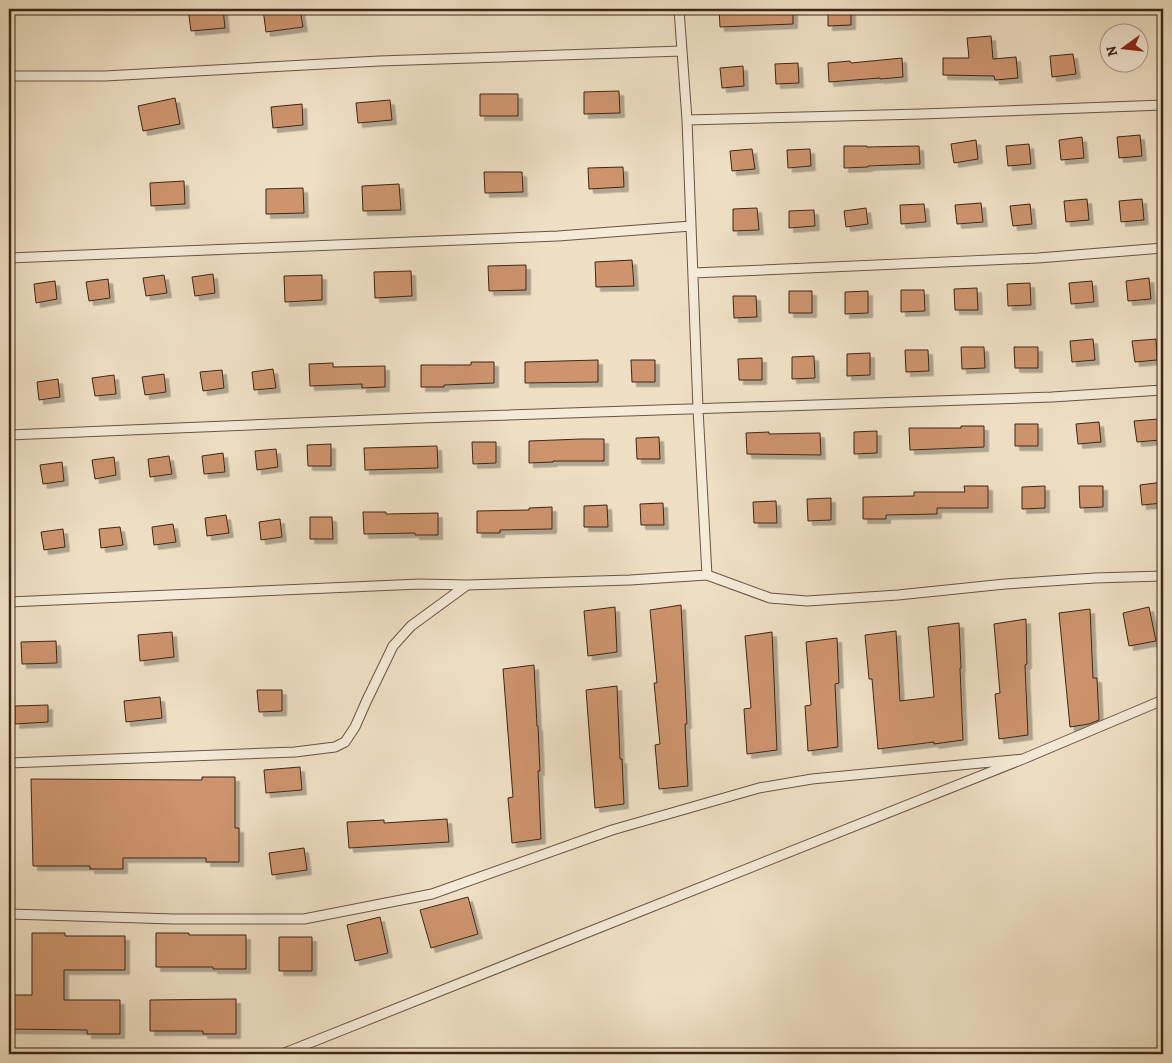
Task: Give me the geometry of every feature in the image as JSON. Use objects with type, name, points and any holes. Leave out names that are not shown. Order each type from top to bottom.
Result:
[{"type":"lane","points":[[679,9],[687,120],[698,409],[707,575]]},
{"type":"lane","points":[[9,76],[105,76],[379,61],[682,51]]},
{"type":"lane","points":[[687,120],[1163,105]]},
{"type":"lane","points":[[9,258],[558,236],[691,226]]},
{"type":"lane","points":[[693,273],[1038,258],[1163,248]]},
{"type":"lane","points":[[9,435],[420,418],[1052,397],[1163,390]]},
{"type":"lane","points":[[9,602],[420,584],[467,585],[630,580],[707,575],[770,598],[807,601],[898,595],[1005,584],[1163,576]]},
{"type":"lane","points":[[9,763],[295,752],[334,747],[345,742],[355,726],[393,646],[411,626],[467,585]]},
{"type":"lane","points":[[282,1054],[1024,759],[1163,700]]},
{"type":"lane","points":[[9,914],[174,919],[304,919],[432,894],[612,830],[759,788],[812,779],[1024,759]]},
{"type":"building","points":[[188,9],[223,9],[225,28],[191,31]]},
{"type":"building","points":[[263,9],[300,9],[303,27],[266,32]]},
{"type":"building","points":[[719,9],[793,9],[793,24],[720,27]]},
{"type":"building","points":[[828,9],[851,9],[851,25],[828,26]]},
{"type":"building","points":[[991,36],[993,59],[1016,57],[1018,78],[995,80],[994,76],[943,75],[943,58],[969,58],[967,38]]},
{"type":"building","points":[[1073,54],[1076,74],[1052,77],[1050,56]]},
{"type":"building","points":[[902,58],[903,77],[829,82],[828,63],[850,61],[851,63]]},
{"type":"building","points":[[798,63],[799,83],[776,84],[775,64]]},
{"type":"building","points":[[743,66],[744,86],[722,88],[720,68]]},
{"type":"building","points":[[619,91],[620,113],[584,114],[584,92]]},
{"type":"building","points":[[480,94],[518,94],[518,116],[480,116]]},
{"type":"building","points":[[175,98],[180,124],[143,131],[138,106]]},
{"type":"building","points":[[390,100],[392,120],[358,123],[356,103]]},
{"type":"building","points":[[302,104],[303,125],[273,128],[271,107]]},
{"type":"building","points":[[1140,135],[1142,156],[1119,158],[1117,137]]},
{"type":"building","points":[[1082,137],[1084,158],[1061,160],[1059,140]]},
{"type":"building","points":[[976,140],[978,159],[954,163],[951,144]]},
{"type":"building","points":[[1029,144],[1031,164],[1008,166],[1006,146]]},
{"type":"building","points":[[844,146],[919,146],[920,164],[844,168]]},
{"type":"building","points":[[752,149],[755,169],[732,171],[730,151]]},
{"type":"building","points":[[810,149],[811,166],[788,168],[787,150]]},
{"type":"building","points":[[623,167],[624,187],[589,189],[588,168]]},
{"type":"building","points":[[484,172],[522,172],[523,192],[485,193]]},
{"type":"building","points":[[184,181],[185,204],[151,206],[150,183]]},
{"type":"building","points":[[399,184],[401,210],[363,211],[362,186]]},
{"type":"building","points":[[303,188],[304,213],[266,214],[266,189]]},
{"type":"building","points":[[1087,199],[1089,220],[1066,222],[1064,201]]},
{"type":"building","points":[[1142,199],[1144,220],[1121,222],[1119,201]]},
{"type":"building","points":[[981,203],[983,222],[957,224],[955,205]]},
{"type":"building","points":[[924,204],[926,222],[901,224],[900,205]]},
{"type":"building","points":[[1030,204],[1032,224],[1013,226],[1010,206]]},
{"type":"building","points":[[757,208],[759,230],[733,231],[733,209]]},
{"type":"building","points":[[866,208],[868,224],[846,227],[844,211]]},
{"type":"building","points":[[814,210],[815,226],[789,228],[789,211]]},
{"type":"building","points":[[632,260],[634,286],[596,287],[595,262]]},
{"type":"building","points":[[526,265],[526,290],[489,291],[488,266]]},
{"type":"building","points":[[411,271],[412,296],[375,298],[374,272]]},
{"type":"building","points":[[213,274],[215,293],[195,296],[192,277]]},
{"type":"building","points":[[164,275],[167,293],[146,296],[143,278]]},
{"type":"building","points":[[322,275],[322,300],[285,302],[284,276]]},
{"type":"building","points":[[1149,278],[1151,299],[1128,301],[1126,281]]},
{"type":"building","points":[[108,279],[110,298],[89,301],[86,282]]},
{"type":"building","points":[[55,281],[57,299],[36,303],[34,284]]},
{"type":"building","points":[[1092,281],[1094,302],[1071,304],[1069,283]]},
{"type":"building","points":[[1030,283],[1031,305],[1008,306],[1007,284]]},
{"type":"building","points":[[977,288],[978,310],[955,310],[954,289]]},
{"type":"building","points":[[901,290],[924,290],[925,311],[901,312]]},
{"type":"building","points":[[789,291],[812,291],[812,313],[789,313]]},
{"type":"building","points":[[868,291],[868,313],[845,314],[845,292]]},
{"type":"building","points":[[733,296],[756,296],[757,317],[734,318]]},
{"type":"building","points":[[1093,339],[1095,360],[1072,362],[1070,341]]},
{"type":"building","points":[[1156,339],[1157,360],[1135,362],[1132,341]]},
{"type":"building","points":[[961,347],[984,347],[985,368],[962,369]]},
{"type":"building","points":[[1014,347],[1038,347],[1038,368],[1015,368]]},
{"type":"building","points":[[905,350],[928,350],[929,371],[906,372]]},
{"type":"building","points":[[870,353],[870,375],[847,376],[847,354]]},
{"type":"building","points":[[814,356],[815,378],[792,379],[792,357]]},
{"type":"building","points":[[762,358],[762,380],[739,380],[738,359]]},
{"type":"building","points":[[598,360],[598,382],[525,383],[525,362]]},
{"type":"building","points":[[631,360],[655,360],[655,382],[632,382]]},
{"type":"building","points":[[471,362],[494,362],[494,383],[421,387],[421,365],[471,365]]},
{"type":"building","points":[[333,363],[333,367],[385,366],[385,387],[362,388],[362,384],[310,386],[309,364]]},
{"type":"building","points":[[273,369],[276,388],[254,390],[252,372]]},
{"type":"building","points":[[222,370],[224,388],[203,391],[200,372]]},
{"type":"building","points":[[164,374],[166,392],[145,395],[142,377]]},
{"type":"building","points":[[114,375],[116,394],[95,396],[92,378]]},
{"type":"building","points":[[58,379],[60,397],[39,400],[37,382]]},
{"type":"building","points":[[1158,419],[1160,440],[1137,442],[1134,421]]},
{"type":"building","points":[[1099,422],[1101,442],[1078,444],[1076,424]]},
{"type":"building","points":[[1015,424],[1038,424],[1038,446],[1015,446]]},
{"type":"building","points":[[961,426],[984,426],[984,447],[910,450],[909,428],[961,428]]},
{"type":"building","points":[[877,431],[877,453],[854,454],[854,432]]},
{"type":"building","points":[[769,432],[769,434],[820,433],[821,455],[747,454],[746,433]]},
{"type":"building","points":[[659,437],[660,459],[637,459],[636,438]]},
{"type":"building","points":[[604,439],[604,461],[529,463],[529,441]]},
{"type":"building","points":[[472,442],[496,442],[496,463],[473,464]]},
{"type":"building","points":[[331,444],[331,466],[308,466],[307,445]]},
{"type":"building","points":[[437,446],[438,468],[365,470],[364,448]]},
{"type":"building","points":[[276,449],[278,467],[257,470],[255,451]]},
{"type":"building","points":[[223,453],[225,472],[204,474],[202,456]]},
{"type":"building","points":[[169,456],[172,474],[150,477],[148,459]]},
{"type":"building","points":[[114,457],[116,475],[95,479],[92,460]]},
{"type":"building","points":[[62,462],[64,481],[43,484],[40,465]]},
{"type":"building","points":[[1163,482],[1163,503],[1142,505],[1140,485]]},
{"type":"building","points":[[964,486],[988,486],[988,508],[937,508],[937,514],[886,515],[886,519],[863,519],[863,497],[914,496],[914,492],[965,492]]},
{"type":"building","points":[[1045,486],[1045,508],[1022,509],[1022,487]]},
{"type":"building","points":[[1079,486],[1103,486],[1103,507],[1080,508]]},
{"type":"building","points":[[831,498],[831,520],[808,521],[807,499]]},
{"type":"building","points":[[776,501],[777,523],[754,523],[753,502]]},
{"type":"building","points":[[663,503],[664,525],[641,525],[640,504]]},
{"type":"building","points":[[607,505],[608,527],[584,527],[584,506]]},
{"type":"building","points":[[552,507],[552,529],[500,530],[500,533],[477,533],[477,511],[529,510],[529,508]]},
{"type":"building","points":[[363,512],[386,512],[386,514],[438,513],[438,535],[415,535],[415,533],[364,534]]},
{"type":"building","points":[[226,515],[229,533],[207,536],[205,518]]},
{"type":"building","points":[[310,517],[332,517],[333,539],[310,539]]},
{"type":"building","points":[[280,519],[282,537],[261,540],[259,522]]},
{"type":"building","points":[[173,524],[176,542],[154,545],[152,527]]},
{"type":"building","points":[[120,527],[123,545],[101,548],[99,529]]},
{"type":"building","points":[[63,529],[65,547],[44,550],[41,532]]},
{"type":"building","points":[[681,605],[688,786],[659,789],[655,745],[660,744],[654,683],[657,683],[650,610]]},
{"type":"building","points":[[615,607],[617,652],[588,656],[584,611]]},
{"type":"building","points":[[1149,607],[1156,641],[1129,646],[1123,613]]},
{"type":"building","points":[[1090,609],[1093,678],[1097,678],[1099,720],[1089,724],[1070,727],[1059,613]]},
{"type":"building","points":[[1026,619],[1027,664],[1025,665],[1028,735],[999,739],[995,694],[1000,693],[994,624]]},
{"type":"building","points":[[959,623],[963,740],[878,749],[872,679],[869,679],[865,635],[896,631],[900,701],[934,697],[928,627]]},
{"type":"building","points":[[172,632],[174,657],[140,661],[138,635]]},
{"type":"building","points":[[772,632],[777,750],[747,754],[744,709],[751,708],[745,636]]},
{"type":"building","points":[[837,638],[839,683],[835,684],[838,747],[808,751],[805,706],[811,705],[806,642]]},
{"type":"building","points":[[56,641],[57,663],[22,664],[21,642]]},
{"type":"building","points":[[534,665],[540,771],[538,771],[541,839],[512,843],[508,798],[513,797],[503,669]]},
{"type":"building","points":[[617,686],[624,804],[595,808],[586,690]]},
{"type":"building","points":[[257,690],[282,690],[282,711],[259,712]]},
{"type":"building","points":[[160,697],[162,718],[126,722],[124,701]]},
{"type":"building","points":[[48,705],[48,722],[15,724],[15,706]]},
{"type":"building","points":[[300,767],[302,790],[266,793],[264,770]]},
{"type":"building","points":[[202,777],[235,777],[235,828],[239,828],[239,862],[206,862],[206,858],[123,858],[123,869],[90,869],[90,866],[33,866],[31,779],[202,780]]},
{"type":"building","points":[[447,819],[449,842],[349,848],[347,822],[384,820],[384,823]]},
{"type":"building","points":[[304,848],[307,870],[272,875],[269,853]]},
{"type":"building","points":[[468,897],[478,934],[431,948],[420,910]]},
{"type":"building","points":[[380,917],[388,953],[355,961],[347,925]]},
{"type":"building","points":[[32,933],[65,933],[65,936],[125,936],[125,970],[64,970],[64,1000],[120,1000],[120,1034],[87,1034],[87,1030],[9,1029],[9,995],[32,995]]},
{"type":"building","points":[[156,933],[246,935],[246,969],[156,967]]},
{"type":"building","points":[[279,937],[312,937],[312,971],[279,971]]},
{"type":"building","points":[[236,999],[236,1034],[203,1034],[203,1031],[150,1031],[150,1000]]}]
